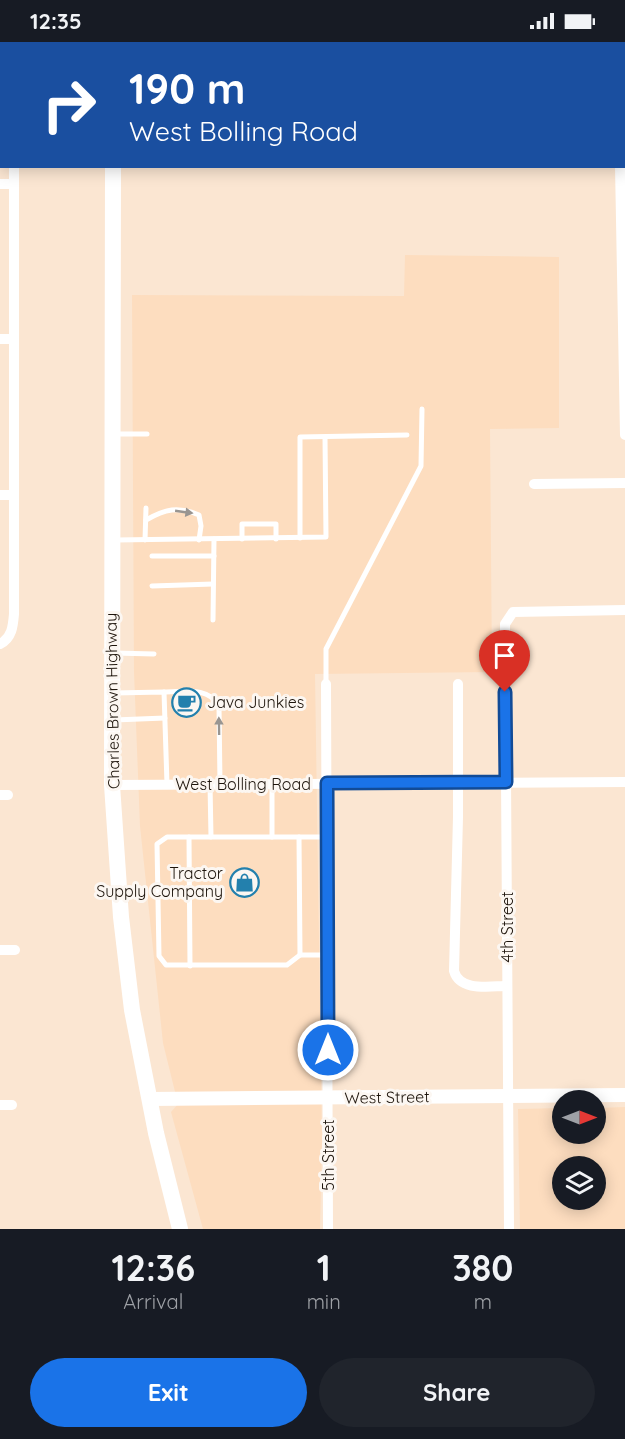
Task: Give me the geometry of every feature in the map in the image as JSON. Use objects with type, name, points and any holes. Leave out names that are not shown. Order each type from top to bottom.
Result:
[{"type":"main road","name":"Charles Brown Highway","points":[[112,168],[112,785],[121,917],[132,1010],[156,1133],[180,1229]]},
{"type":"street","points":[[4,642],[13,628],[14,614],[14,168]]},
{"type":"street","points":[[620,168],[623,224],[625,435]]},
{"type":"street","points":[[0,184],[14,184]]},
{"type":"street","points":[[0,339],[14,339]]},
{"type":"street","points":[[534,484],[625,483]]},
{"type":"street","points":[[0,495],[14,495]]},
{"type":"street","name":"4th Street","points":[[509,1229],[505,624],[513,612],[625,610]]},
{"type":"street","name":"5th Street","points":[[326,684],[328,1229]]},
{"type":"street","points":[[458,684],[458,817],[454,971],[462,983],[473,986],[507,986]]},
{"type":"street","name":"West Bolling Road","points":[[112,785],[625,782]]},
{"type":"street","points":[[0,950],[15,950]]},
{"type":"street","name":"West Street","points":[[149,1099],[625,1095]]},
{"type":"street","points":[[0,1105],[12,1105]]},
{"type":"lane","points":[[326,684],[326,649],[421,466],[422,409]]},
{"type":"lane","points":[[111,434],[147,434]]},
{"type":"lane","points":[[300,538],[300,437],[408,435]]},
{"type":"lane","points":[[111,540],[326,537],[326,437]]},
{"type":"lane","points":[[145,540],[146,508]]},
{"type":"lane","points":[[146,520],[163,511],[187,510],[199,515],[201,526],[199,540]]},
{"type":"lane","points":[[242,539],[242,524],[276,524],[276,539]]},
{"type":"lane","points":[[213,620],[214,539]]},
{"type":"lane","points":[[152,556],[214,556]]},
{"type":"lane","points":[[153,586],[213,584]]},
{"type":"lane","points":[[111,653],[154,654]]},
{"type":"lane","points":[[164,692],[167,784]]},
{"type":"lane","points":[[112,693],[204,693],[217,703],[219,706],[211,837]]},
{"type":"lane","points":[[112,720],[165,718]]},
{"type":"lane","points":[[272,784],[273,837]]},
{"type":"lane","points":[[327,837],[166,837],[157,843],[159,956],[166,965],[287,965],[300,956],[327,955]]},
{"type":"lane","points":[[189,837],[190,966]]},
{"type":"lane","points":[[299,837],[300,956]]},
{"type":"shaded area","points":[[405,255],[559,257],[559,428],[490,429],[492,672],[315,674],[322,1142],[320,1229],[203,1229],[171,1112],[178,1104],[163,1043],[140,826],[134,672],[132,295],[404,296]]},
{"type":"shaded area","points":[[625,1107],[625,1229],[520,1229],[518,1109],[552,1108],[552,1144],[606,1144],[606,1108]]},
{"type":"place","name":"Java Junkies","points":[[186,702]]},
{"type":"place","name":"Tractor Supply Company","points":[[244,882]]},
{"type":"route","points":[[328,1050],[327,783],[506,782],[505,692]]}]
